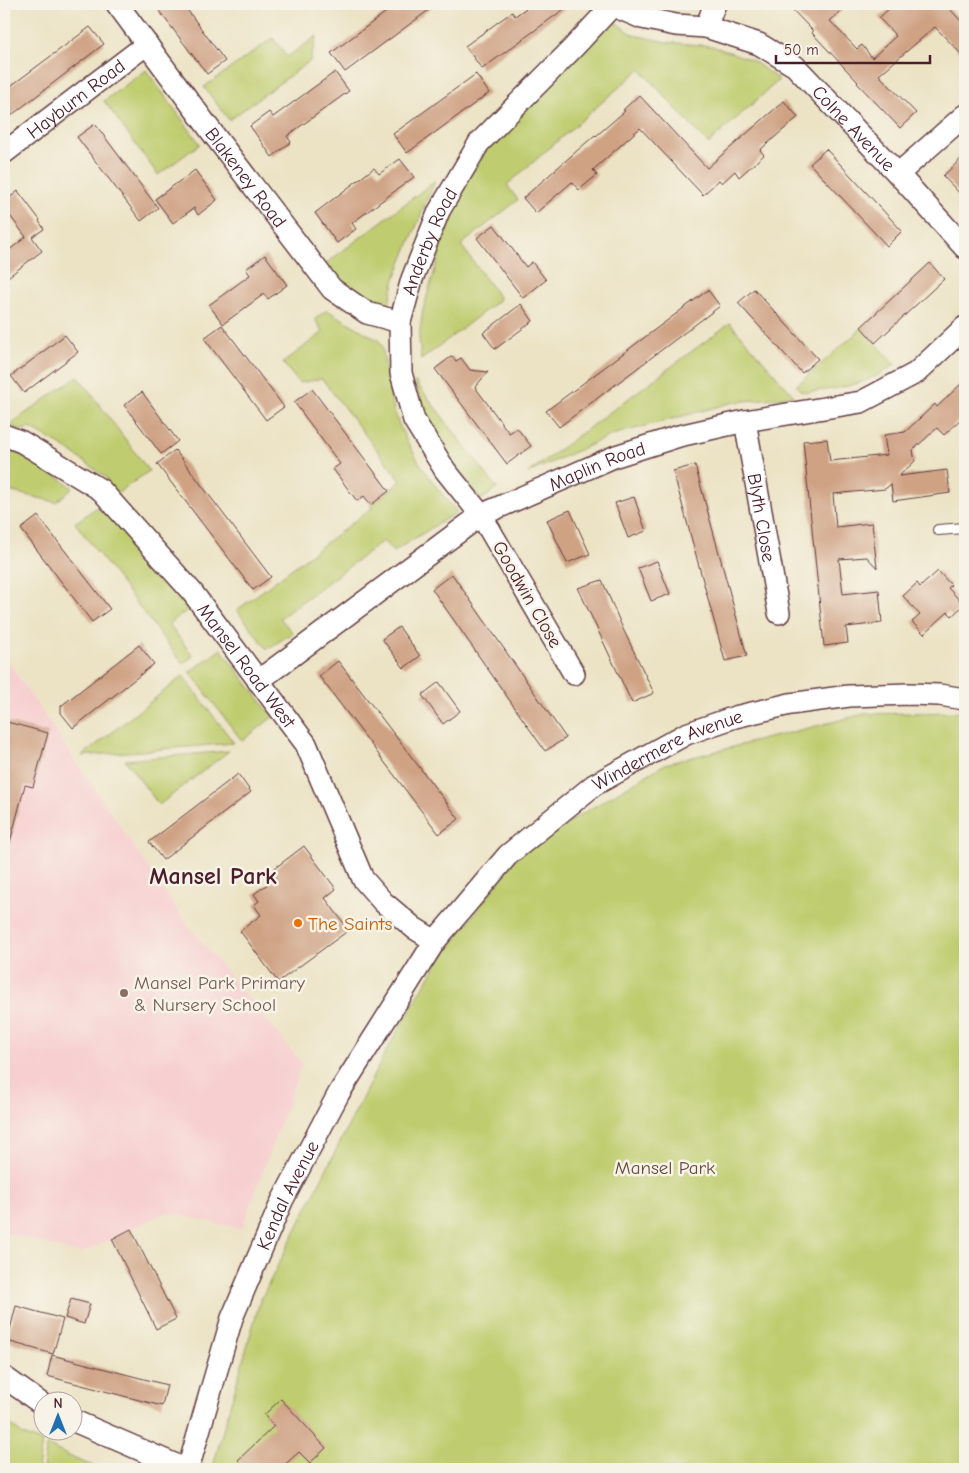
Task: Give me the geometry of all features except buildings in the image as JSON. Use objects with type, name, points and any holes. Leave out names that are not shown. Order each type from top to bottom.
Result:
[{"type":"street","name":"Blakeney Road","points":[[118,4],[214,136],[332,288],[367,313],[400,322]]},
{"type":"street","points":[[706,27],[714,4]]},
{"type":"street","name":"Colne Avenue","points":[[611,5],[642,18],[676,25],[706,27],[759,44],[794,66],[898,174],[965,248]]},
{"type":"street","name":"Anderby Road","points":[[481,515],[445,470],[414,420],[401,373],[400,322],[412,279],[439,212],[479,143],[573,48],[611,5]]},
{"type":"street","name":"Hayburn Road","points":[[4,153],[147,44]]},
{"type":"street","points":[[898,174],[965,116]]},
{"type":"street","name":"Maplin Road","points":[[258,681],[481,515],[616,456],[679,436],[744,421],[861,402],[916,373],[965,327]]},
{"type":"street","name":"Blyth Close","points":[[744,421],[779,613]]},
{"type":"street","name":"Mansel Road West","points":[[4,435],[22,442],[101,490],[192,592],[306,744],[363,879],[383,902],[414,928],[435,941]]},
{"type":"street","name":"Goodwin Close","points":[[481,515],[574,674]]},
{"type":"street","name":"Windermere Avenue","points":[[435,941],[508,855],[594,785],[686,734],[736,717],[790,704],[849,696],[909,694],[939,695],[965,699]]},
{"type":"street","name":"Kendal Avenue","points":[[186,1469],[232,1318],[282,1201],[339,1093],[435,941]]},
{"type":"street","points":[[4,1377],[32,1397]]},
{"type":"street","points":[[82,1424],[186,1469]]},
{"type":"lane","points":[[938,530],[965,528]]},
{"type":"shaded area","name":"Mansel Park Primary & Nursery School","points":[[4,656],[186,923],[302,1063],[242,1229],[166,1212],[80,1254],[4,1232]]},
{"type":"green space","points":[[612,20],[634,35],[667,42],[712,46],[752,60],[779,80],[708,144],[640,69],[507,185],[518,200],[461,245],[499,297],[498,301],[421,360],[419,337],[423,310],[439,256],[431,252],[447,213],[495,136]]},
{"type":"green space","points":[[317,36],[310,61],[229,120],[204,87],[273,38],[287,57]]},
{"type":"green space","points":[[146,70],[200,144],[158,175],[104,101]]},
{"type":"green space","points":[[435,181],[395,278],[388,309],[357,300],[324,265]]},
{"type":"green space","points":[[327,310],[378,340],[382,346],[391,399],[401,429],[412,451],[426,472],[457,512],[393,552],[383,541],[280,618],[293,633],[267,649],[237,610],[372,508],[371,505],[401,481],[322,379],[299,383],[283,363],[323,332],[315,319]]},
{"type":"green space","points":[[730,323],[794,396],[735,402],[612,435],[528,473]]},
{"type":"green space","points":[[862,328],[895,364],[875,377],[853,385],[806,392],[801,391],[796,386]]},
{"type":"green space","points":[[78,376],[149,471],[115,495],[106,488],[107,478],[64,447],[30,428],[20,430],[9,425]]},
{"type":"green space","points":[[415,381],[497,488],[484,498],[480,499],[431,434],[421,409]]},
{"type":"green space","points":[[4,446],[48,470],[73,488],[56,502],[8,491],[4,488]]},
{"type":"green space","points":[[97,507],[142,550],[190,608],[169,624],[193,656],[183,664],[75,523]]},
{"type":"green space","points":[[221,649],[273,717],[242,741],[190,672]]},
{"type":"green space","points":[[183,676],[234,743],[82,756]]},
{"type":"green space","name":"Mansel Park","points":[[958,712],[965,714],[965,1469],[212,1469],[260,1301],[385,1053],[435,967],[522,850],[665,764],[864,714]]},
{"type":"green space","points":[[229,751],[159,805],[125,760]]},
{"type":"green space","points":[[4,1419],[23,1435],[32,1440],[42,1442],[38,1469],[4,1469]]},
{"type":"green space","points":[[47,1445],[75,1459],[101,1469],[43,1469]]},
{"type":"place","name":"The Saints","points":[[298,923]]},
{"type":"place","name":"Mansel Park Primary & Nursery School","points":[[124,993]]},
{"type":"district","name":"Mansel Park","points":[[213,876]]}]
